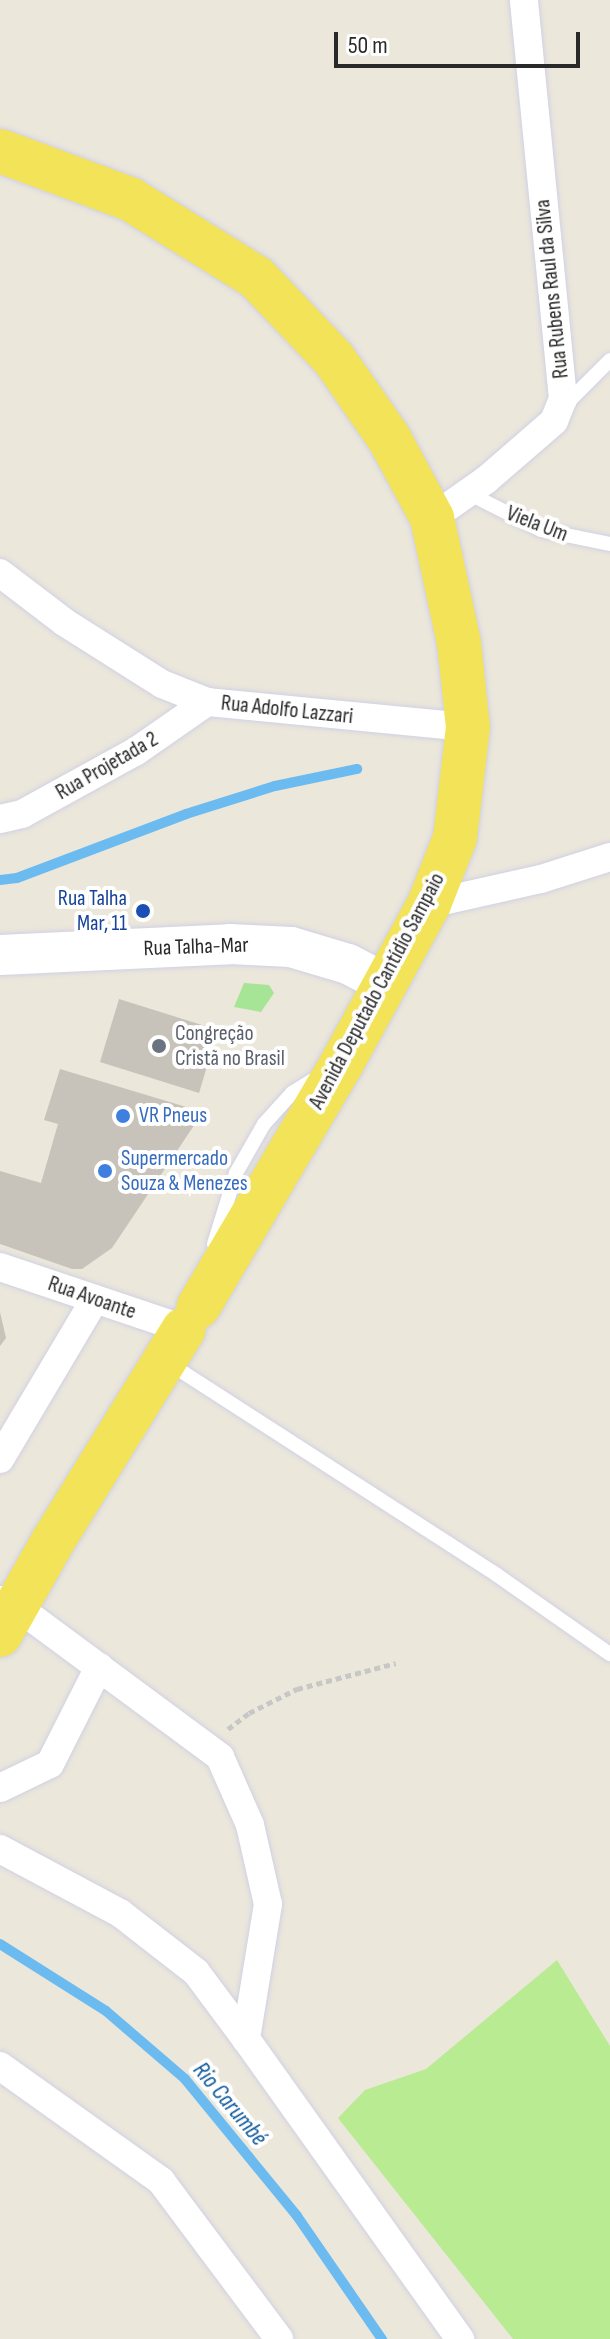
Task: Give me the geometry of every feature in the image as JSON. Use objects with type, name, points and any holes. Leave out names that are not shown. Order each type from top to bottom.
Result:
[{"type":"main road","name":"Avenida Deputado Cantídio Sampaio","points":[[0,151],[130,199],[256,277],[334,359],[389,438],[432,518],[459,643],[468,727],[455,838],[429,904],[342,1063],[183,1333],[128,1423],[54,1524],[5,1614]]},
{"type":"street","name":"Rua Rubens Raul da Silva","points":[[432,518],[468,493],[554,421],[561,409],[562,369],[550,291],[524,0]]},
{"type":"street","name":"Rua Adolfo Lazzari","points":[[0,573],[64,622],[162,684],[207,702],[468,727]]},
{"type":"street","name":"Rua Projetada 2","points":[[0,819],[22,814],[135,752],[207,702]]},
{"type":"street","points":[[429,904],[541,879],[610,857]]},
{"type":"street","name":"Rua Talha-Mar","points":[[0,955],[230,944],[291,947],[348,964],[385,983]]},
{"type":"street","name":"Rua Avoante","points":[[0,1267],[183,1333]]},
{"type":"street","points":[[0,1459],[95,1299]]},
{"type":"street","points":[[5,1614],[99,1667],[220,1757],[250,1825],[268,1904],[246,2039]]},
{"type":"street","points":[[0,1788],[50,1764],[99,1667]]},
{"type":"street","points":[[0,1849],[131,1921],[196,1972],[460,2339]]},
{"type":"street","points":[[0,2066],[161,2181],[279,2339]]},
{"type":"lane","points":[[561,409],[610,360]]},
{"type":"lane","name":"Viela Um","points":[[468,493],[541,530],[610,544]]},
{"type":"lane","points":[[183,1333],[497,1575],[610,1654]]},
{"type":"lane","points":[[86,1456],[103,1437],[128,1423]]},
{"type":"path","points":[[205,1746],[249,1713],[297,1689],[396,1663]]},
{"type":"green space","points":[[244,983],[269,985],[274,993],[261,1012],[234,1007]]},
{"type":"green space","points":[[557,1960],[610,2046],[610,2339],[513,2339],[338,2118],[365,2090],[426,2069]]},
{"type":"building","name":"Congreção Cristã no Brasil","points":[[119,999],[218,1030],[199,1093],[100,1062]]},
{"type":"building","points":[[60,1069],[203,1112],[112,1248],[82,1269],[72,1269],[0,1244],[0,1171],[41,1183],[58,1124],[44,1120]]},
{"type":"building","points":[[0,1312],[6,1338],[0,1346]]},
{"type":"waterway","points":[[0,880],[17,878],[186,814],[275,786],[357,769]]},
{"type":"waterway","name":"Rio Carumbé","points":[[0,1944],[106,2011],[185,2079],[297,2216],[382,2339]]},
{"type":"place","name":"Rua Talha Mar, 11","points":[[143,911]]},
{"type":"place","name":"Congreção Cristã no Brasil","points":[[159,1046]]},
{"type":"place","name":"VR Pneus","points":[[123,1116]]},
{"type":"place","name":"Supermercado Souza & Menezes","points":[[105,1171]]}]
